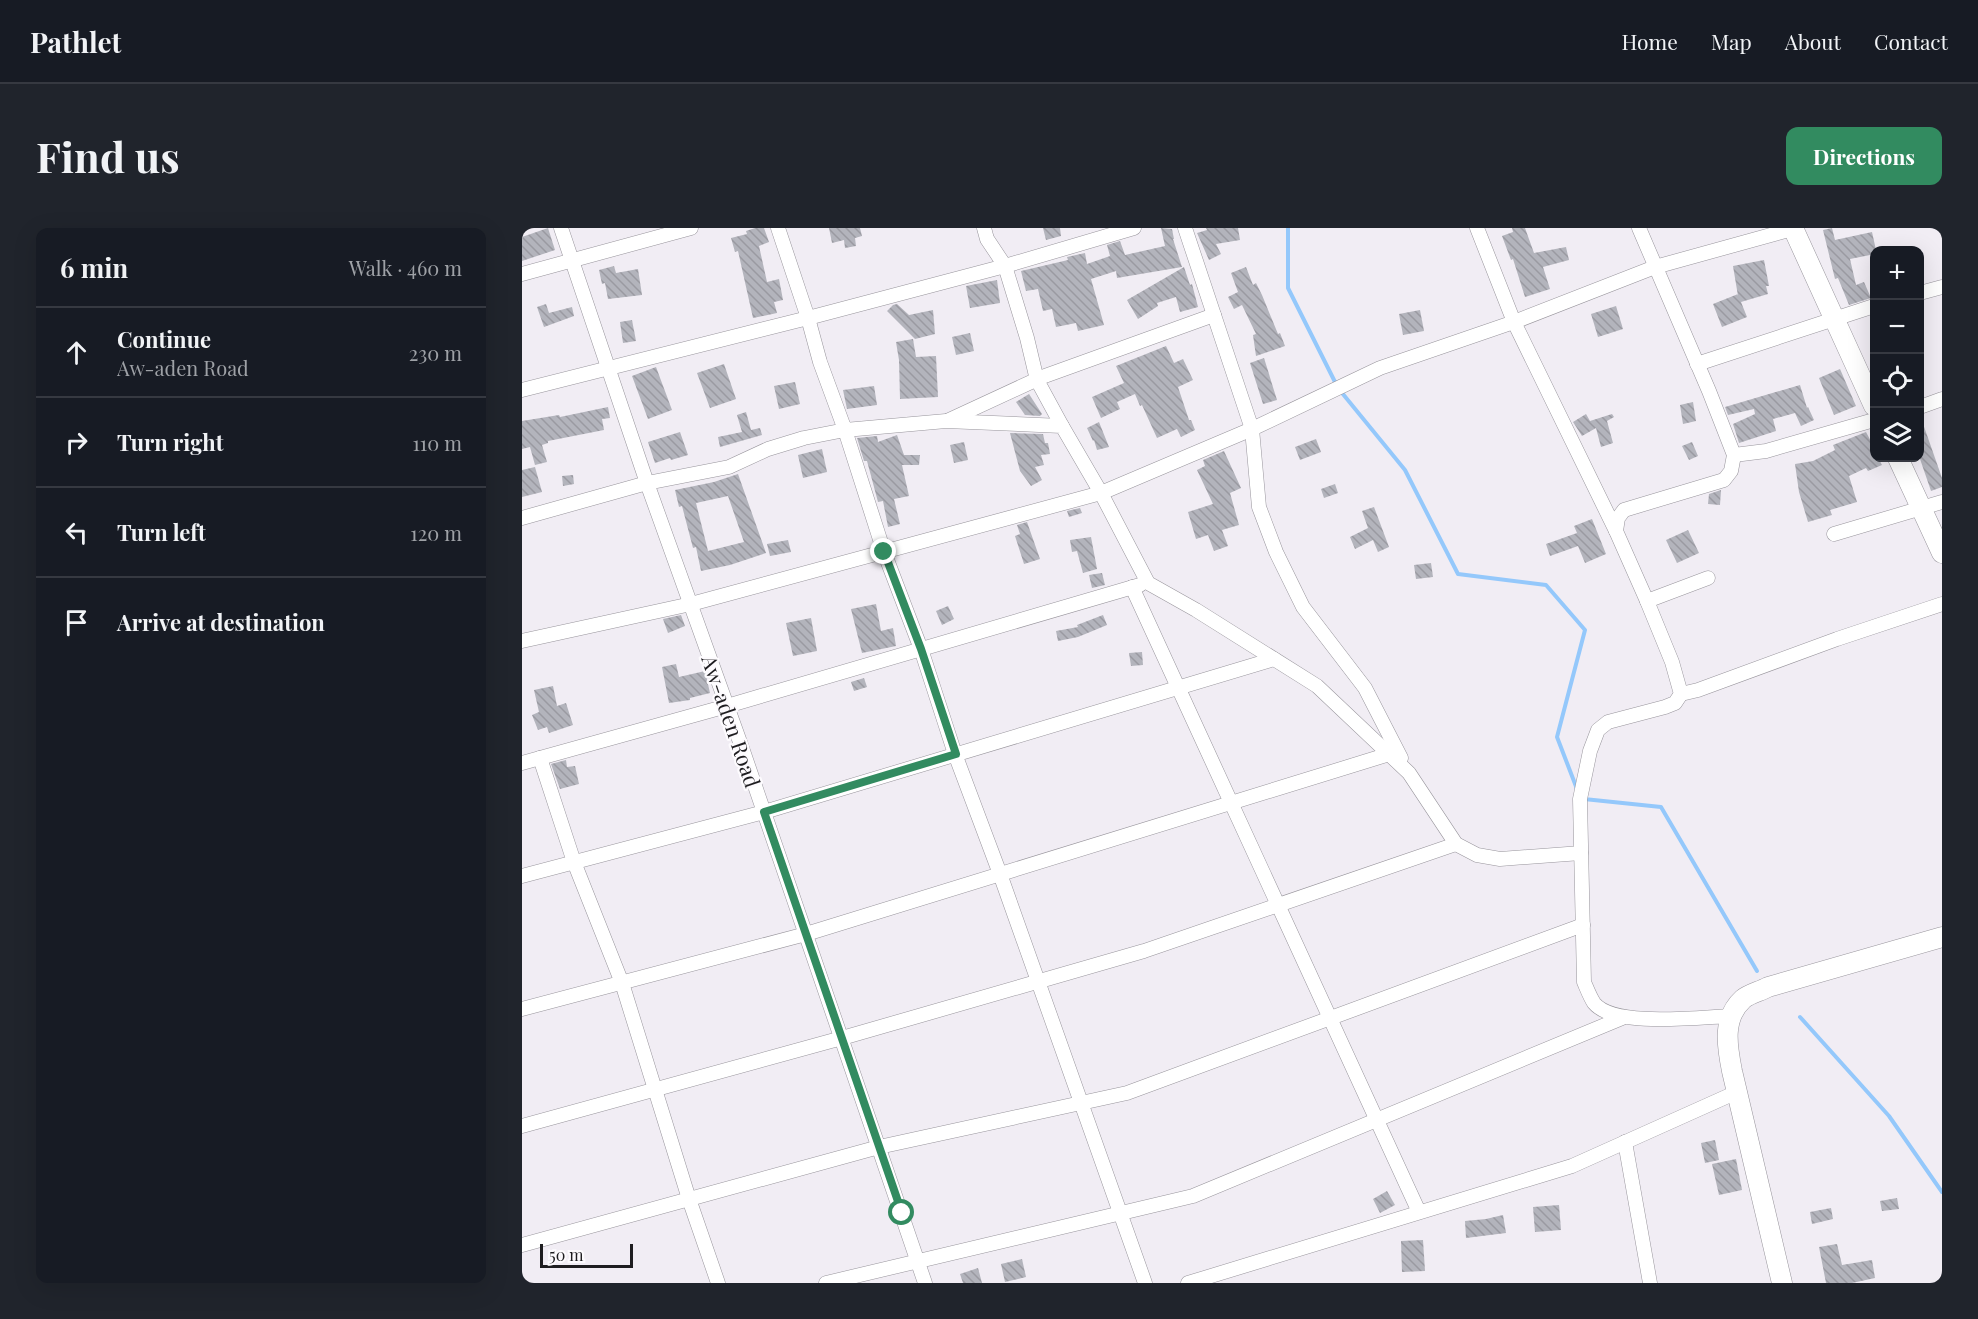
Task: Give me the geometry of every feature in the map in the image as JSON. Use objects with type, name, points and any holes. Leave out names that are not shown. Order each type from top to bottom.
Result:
[{"type":"street","name":"Aw-aden Road","points":[[561,228],[647,483],[764,812],[925,1283]]},
{"type":"street","points":[[522,274],[691,228]]},
{"type":"street","points":[[778,228],[884,552],[921,649],[956,754],[1145,1283]]},
{"type":"street","points":[[984,228],[987,239],[1005,266],[1028,338],[1037,380],[1101,493],[1148,583],[1196,609],[1317,686],[1394,753],[1456,844],[1477,855],[1500,859],[1581,853]]},
{"type":"street","points":[[522,390],[1005,266],[1134,228]]},
{"type":"street","points":[[1185,228],[1252,429],[1259,507],[1276,552],[1303,607],[1365,688],[1394,753]]},
{"type":"street","points":[[1477,228],[1514,322],[1616,531],[1647,601],[1672,662],[1682,694]]},
{"type":"street","points":[[1616,531],[1618,518],[1624,510],[1724,480],[1731,471],[1734,455],[1639,228]]},
{"type":"street","points":[[522,641],[691,604],[1101,493],[1252,429],[1380,368],[1514,322],[1655,267],[1794,228],[1870,395]]},
{"type":"street","points":[[1924,292],[1942,287]]},
{"type":"street","points":[[1697,364],[1870,307]]},
{"type":"street","points":[[946,421],[1042,377],[1214,315]]},
{"type":"street","points":[[1924,405],[1942,399]]},
{"type":"street","points":[[522,518],[647,483],[729,468],[768,449],[804,438],[845,430],[946,421],[1062,426]]},
{"type":"street","points":[[1734,455],[1766,451],[1870,421]]},
{"type":"street","points":[[1900,462],[1942,553]]},
{"type":"street","points":[[1834,534],[1942,502]]},
{"type":"street","points":[[1647,601],[1708,578]]},
{"type":"street","points":[[522,763],[727,706],[1148,583]]},
{"type":"street","points":[[1132,587],[1419,1212]]},
{"type":"street","points":[[1731,1016],[1622,1018],[1595,1005],[1584,982],[1580,799],[1590,751],[1598,730],[1608,722],[1675,703],[1682,694],[1942,604]]},
{"type":"street","points":[[522,876],[764,812],[1274,659]]},
{"type":"street","points":[[522,1009],[806,934],[1394,753]]},
{"type":"street","points":[[540,758],[574,862],[622,983],[689,1199],[718,1283]]},
{"type":"street","points":[[522,1126],[842,1038],[1144,951],[1456,844]]},
{"type":"street","points":[[522,1245],[879,1147],[1127,1094],[1583,925]]},
{"type":"street","points":[[1782,1283],[1726,1040],[1731,1016],[1743,999],[1768,987],[1942,937]]},
{"type":"street","points":[[826,1283],[1193,1196],[1622,1018]]},
{"type":"street","points":[[1188,1283],[1572,1166],[1737,1092]]},
{"type":"street","points":[[1625,1142],[1650,1283]]},
{"type":"building","points":[[548,228],[555,250],[522,261],[522,237]]},
{"type":"building","points":[[764,228],[769,242],[759,246],[767,282],[779,279],[783,300],[774,302],[777,313],[753,318],[738,251],[735,252],[731,238],[747,234],[746,231]]},
{"type":"building","points":[[829,228],[860,228],[862,236],[855,238],[856,246],[845,248],[844,240],[832,243]]},
{"type":"building","points":[[1043,228],[1060,228],[1061,236],[1046,240]]},
{"type":"building","points":[[1161,228],[1172,229],[1182,267],[1117,278],[1116,271],[1091,279],[1104,325],[1078,331],[1076,323],[1056,327],[1052,309],[1043,311],[1038,289],[1026,291],[1021,271],[1068,260],[1067,257],[1085,253],[1087,264],[1110,256],[1107,245],[1120,241],[1125,255],[1165,246]]},
{"type":"building","points":[[1206,228],[1238,228],[1240,240],[1216,244],[1221,254],[1209,260],[1197,233],[1207,230]]},
{"type":"building","points":[[1512,228],[1525,228],[1534,253],[1566,247],[1569,260],[1543,267],[1550,289],[1525,297],[1513,259],[1511,260],[1502,236],[1513,232]]},
{"type":"building","points":[[1832,228],[1835,240],[1872,232],[1875,246],[1870,246],[1870,255],[1850,259],[1856,285],[1864,282],[1870,298],[1849,305],[1838,278],[1835,279],[1823,230]]},
{"type":"building","points":[[1764,260],[1769,286],[1766,286],[1768,294],[1741,302],[1747,317],[1722,327],[1713,304],[1738,294],[1733,266]]},
{"type":"building","points":[[614,266],[616,273],[638,269],[642,295],[608,299],[605,283],[602,284],[599,270]]},
{"type":"building","points":[[1184,267],[1190,285],[1192,284],[1198,307],[1180,312],[1176,297],[1157,303],[1158,306],[1138,319],[1127,300]]},
{"type":"building","points":[[1246,267],[1253,285],[1256,283],[1262,295],[1285,346],[1256,356],[1253,335],[1256,334],[1242,305],[1234,309],[1228,297],[1238,292],[1231,273]]},
{"type":"building","points":[[997,280],[1000,303],[970,308],[966,286]]},
{"type":"building","points":[[546,304],[549,313],[572,307],[574,316],[544,327],[537,307]]},
{"type":"building","points":[[897,304],[909,315],[933,310],[935,334],[915,339],[887,311]]},
{"type":"building","points":[[1616,306],[1623,329],[1598,337],[1591,314]]},
{"type":"building","points":[[1420,310],[1424,331],[1403,335],[1399,314]]},
{"type":"building","points":[[632,320],[636,341],[623,343],[620,322]]},
{"type":"building","points":[[970,333],[974,351],[956,355],[952,337]]},
{"type":"building","points":[[913,339],[916,357],[936,356],[938,397],[900,399],[896,342]]},
{"type":"building","points":[[1166,346],[1174,363],[1183,359],[1193,380],[1178,387],[1189,420],[1195,430],[1181,437],[1177,429],[1157,438],[1135,394],[1117,402],[1120,409],[1101,418],[1092,397],[1124,383],[1116,366]]},
{"type":"building","points":[[1264,358],[1277,400],[1263,404],[1250,363]]},
{"type":"building","points":[[724,364],[736,399],[710,408],[697,373]]},
{"type":"building","points":[[656,367],[672,410],[648,419],[632,376]]},
{"type":"building","points":[[1840,369],[1856,406],[1834,415],[1819,378]]},
{"type":"building","points":[[795,382],[800,404],[779,409],[774,386]]},
{"type":"building","points":[[1800,385],[1807,408],[1814,420],[1801,426],[1795,413],[1773,419],[1776,431],[1739,443],[1733,424],[1755,414],[1754,409],[1728,415],[1725,407]]},
{"type":"building","points":[[874,386],[877,405],[847,409],[843,390]]},
{"type":"building","points":[[1029,394],[1042,414],[1040,416],[1025,415],[1016,402]]},
{"type":"building","points":[[1693,402],[1696,421],[1683,424],[1680,405]]},
{"type":"building","points":[[608,407],[610,418],[602,419],[604,430],[548,441],[542,445],[547,462],[535,465],[530,447],[522,449],[522,421],[559,415],[560,417]]},
{"type":"building","points":[[746,412],[751,430],[760,428],[762,435],[720,447],[718,437],[742,432],[737,415]]},
{"type":"building","points":[[1586,414],[1590,421],[1612,414],[1614,417],[1607,421],[1613,443],[1601,447],[1596,428],[1582,436],[1573,422]]},
{"type":"building","points":[[1099,422],[1109,447],[1097,450],[1087,428]]},
{"type":"building","points":[[1924,427],[1942,478],[1942,487],[1931,491],[1921,462],[1924,462]]},
{"type":"building","points":[[680,432],[688,455],[655,463],[648,442]]},
{"type":"building","points":[[1866,432],[1870,440],[1870,462],[1880,462],[1882,465],[1868,471],[1866,468],[1849,476],[1857,502],[1830,510],[1832,515],[1808,522],[1799,492],[1795,464],[1813,461],[1835,450],[1833,445]]},
{"type":"building","points":[[1010,433],[1043,434],[1045,443],[1048,443],[1050,454],[1041,455],[1044,465],[1035,467],[1042,480],[1031,486],[1020,471]]},
{"type":"building","points":[[897,435],[904,455],[920,455],[919,465],[902,465],[909,496],[894,499],[900,524],[888,527],[883,501],[878,502],[867,461],[864,461],[857,438],[877,436],[878,442]]},
{"type":"building","points":[[1316,439],[1321,452],[1300,460],[1295,447]]},
{"type":"building","points":[[964,442],[968,460],[954,463],[950,445]]},
{"type":"building","points":[[1692,442],[1698,456],[1689,460],[1682,446]]},
{"type":"building","points":[[822,449],[827,472],[803,478],[798,455]]},
{"type":"building","points":[[1224,451],[1241,488],[1230,493],[1239,525],[1222,530],[1228,546],[1214,551],[1208,535],[1196,539],[1188,512],[1213,504],[1197,470],[1205,466],[1203,460]]},
{"type":"building","points":[[535,467],[542,492],[522,497],[522,470]]},
{"type":"building","points":[[738,474],[766,553],[730,565],[701,571],[696,547],[693,548],[682,506],[679,507],[675,490],[714,482]],"holes":[[[728,496],[744,542],[708,551],[696,503]]]},
{"type":"building","points":[[573,475],[574,484],[563,486],[562,476]]},
{"type":"building","points":[[1335,484],[1338,493],[1324,498],[1321,489]]},
{"type":"building","points":[[1721,490],[1720,505],[1708,504],[1709,494]]},
{"type":"building","points":[[1374,507],[1389,547],[1378,552],[1373,540],[1355,549],[1350,537],[1368,528],[1362,511]]},
{"type":"building","points":[[1080,508],[1082,513],[1069,517],[1067,511]]},
{"type":"building","points":[[1592,519],[1606,554],[1585,563],[1578,546],[1550,556],[1546,544],[1577,533],[1574,526]]},
{"type":"building","points":[[1027,522],[1040,559],[1024,564],[1015,536],[1020,534],[1017,525]]},
{"type":"building","points":[[1688,530],[1699,553],[1677,563],[1666,540]]},
{"type":"building","points":[[1091,537],[1097,569],[1083,573],[1077,551],[1072,552],[1070,540]]},
{"type":"building","points":[[788,540],[791,552],[770,556],[767,544]]},
{"type":"building","points":[[1431,563],[1433,577],[1416,579],[1414,565]]},
{"type":"building","points":[[1102,573],[1105,585],[1092,588],[1089,575]]},
{"type":"building","points":[[876,604],[881,631],[893,628],[896,646],[862,653],[851,609]]},
{"type":"building","points":[[948,606],[954,619],[942,625],[936,611]]},
{"type":"building","points":[[681,615],[685,626],[668,633],[663,619]]},
{"type":"building","points":[[1103,615],[1107,625],[1078,637],[1058,641],[1056,631],[1078,627],[1077,625]]},
{"type":"building","points":[[811,618],[817,651],[793,656],[786,623]]},
{"type":"building","points":[[1142,652],[1143,665],[1131,666],[1129,653]]},
{"type":"building","points":[[676,664],[679,677],[705,671],[710,693],[690,698],[690,700],[669,703],[662,667]]},
{"type":"building","points":[[864,678],[867,687],[854,691],[851,682]]},
{"type":"building","points":[[553,686],[557,706],[566,703],[573,725],[549,733],[547,727],[538,730],[532,715],[539,712],[534,690]]},
{"type":"building","points":[[566,760],[567,767],[575,766],[579,784],[560,789],[551,764]]},
{"type":"building","points":[[1715,1140],[1719,1160],[1705,1163],[1701,1143]]},
{"type":"building","points":[[1736,1159],[1742,1190],[1719,1195],[1712,1164]]},
{"type":"building","points":[[1387,1191],[1395,1205],[1380,1213],[1373,1199]]},
{"type":"building","points":[[1897,1198],[1899,1209],[1882,1211],[1880,1201]]},
{"type":"building","points":[[1559,1205],[1561,1230],[1535,1232],[1533,1207]]},
{"type":"building","points":[[1831,1208],[1833,1219],[1812,1224],[1810,1212]]},
{"type":"building","points":[[1503,1215],[1506,1233],[1466,1238],[1465,1221]]},
{"type":"building","points":[[1423,1240],[1425,1271],[1402,1272],[1401,1241]]},
{"type":"building","points":[[1837,1244],[1842,1265],[1872,1260],[1875,1278],[1852,1283],[1826,1283],[1819,1247]]},
{"type":"building","points":[[1022,1259],[1026,1277],[1005,1282],[1001,1264]]},
{"type":"building","points":[[978,1268],[982,1283],[963,1283],[960,1274]]},
{"type":"waterway","points":[[1288,228],[1288,288],[1338,388],[1405,470],[1458,574],[1546,585],[1585,630],[1557,737],[1577,789]]},
{"type":"waterway","points":[[1584,799],[1661,807],[1757,971]]},
{"type":"waterway","points":[[1800,1017],[1889,1116],[1942,1192]]},
{"type":"route","points":[[884,552],[921,649],[956,754],[764,812],[902,1213]]}]
